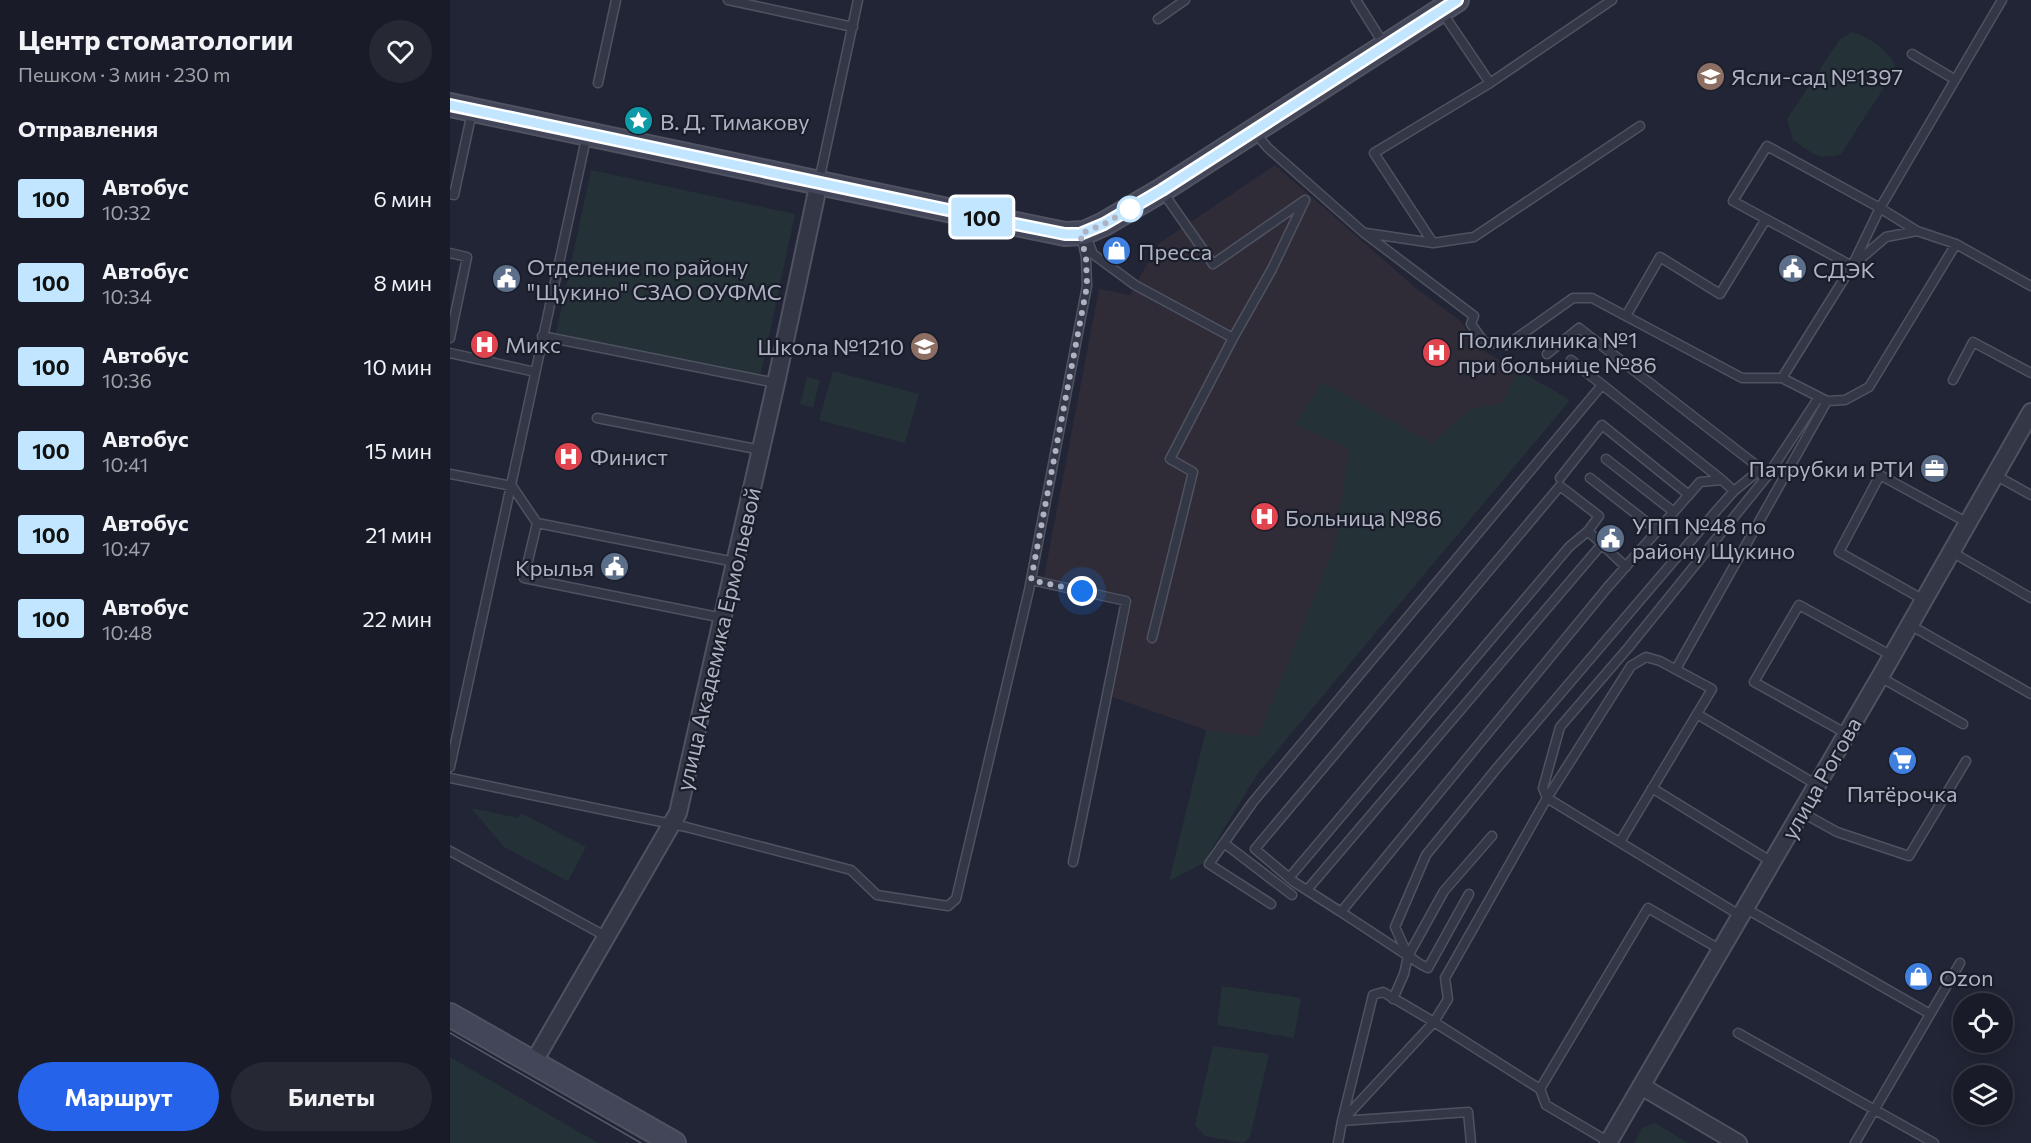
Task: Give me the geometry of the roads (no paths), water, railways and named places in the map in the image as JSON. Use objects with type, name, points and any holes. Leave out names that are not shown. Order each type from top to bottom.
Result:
[{"type":"street","points":[[450,105],[1038,229],[1065,234],[1082,233],[1104,224],[1162,190],[1449,5]]},
{"type":"street","name":"улица Академика Ермольевой","points":[[533,1063],[678,813],[776,383],[819,182]]},
{"type":"street","name":"улица Рогова","points":[[1609,1143],[2031,412]]},
{"type":"street","points":[[450,1015],[674,1143]]},
{"type":"street","points":[[1641,1086],[1733,1141]]},
{"type":"lane","points":[[598,82],[616,0]]},
{"type":"lane","points":[[728,0],[852,27]]},
{"type":"lane","points":[[819,182],[858,0]]},
{"type":"lane","points":[[1158,19],[1185,0]]},
{"type":"lane","points":[[1356,0],[1386,46]]},
{"type":"lane","points":[[1433,243],[1374,153],[1490,83],[1612,0]]},
{"type":"lane","points":[[1782,378],[1852,266],[1880,208],[2002,0]]},
{"type":"lane","points":[[1449,5],[1490,83]]},
{"type":"lane","points":[[1912,54],[1954,80]]},
{"type":"lane","points":[[450,194],[454,195],[472,110]]},
{"type":"lane","points":[[1363,232],[1433,243],[1474,237],[1640,126]]},
{"type":"lane","points":[[1253,130],[1268,148],[1363,232],[1474,316],[1471,324],[1484,342],[1507,345],[1573,298],[1592,298],[1742,378],[1782,378],[1823,399],[1845,400],[1869,387],[1956,244]]},
{"type":"lane","points":[[450,767],[587,134]]},
{"type":"lane","points":[[1852,266],[1733,201],[1767,146],[1917,231],[1956,244],[2031,286]]},
{"type":"lane","points":[[1152,638],[1193,472],[1170,459],[1272,269],[1305,200],[1213,264],[1162,190]]},
{"type":"lane","points":[[1626,316],[1660,257],[1720,294],[1766,219]]},
{"type":"lane","points":[[1852,266],[1886,237],[1917,231]]},
{"type":"lane","points":[[1082,233],[1093,255],[1136,285],[1233,338]]},
{"type":"lane","points":[[450,778],[672,824],[851,870],[877,895],[948,906],[956,898],[1031,580],[1087,286],[1082,233]]},
{"type":"lane","points":[[450,253],[467,257],[450,339]]},
{"type":"lane","points":[[1547,354],[1579,328],[1765,472]]},
{"type":"lane","points":[[542,336],[776,383]]},
{"type":"lane","points":[[1953,380],[1973,342],[2031,373]]},
{"type":"lane","points":[[450,353],[535,372]]},
{"type":"lane","points":[[1571,360],[1734,491]]},
{"type":"lane","points":[[1271,904],[1209,864],[1253,802],[1602,385]]},
{"type":"lane","points":[[1823,399],[1628,648],[1560,728],[1543,788],[1547,798],[1620,842],[1930,1014]]},
{"type":"lane","points":[[1676,669],[1823,399]]},
{"type":"lane","points":[[597,418],[761,450]]},
{"type":"lane","points":[[1560,478],[1602,425],[1689,495]]},
{"type":"lane","points":[[1606,459],[1674,512]]},
{"type":"lane","points":[[1408,956],[1395,927],[1426,855],[1497,768],[1734,491],[1765,472]]},
{"type":"lane","points":[[450,474],[512,486],[537,523],[735,562]]},
{"type":"lane","points":[[1924,600],[1839,552],[1880,475],[1968,523]]},
{"type":"lane","points":[[1995,475],[2031,495]]},
{"type":"lane","points":[[1590,478],[1658,531]]},
{"type":"lane","points":[[1341,912],[1626,567],[1700,482],[1722,480]]},
{"type":"lane","points":[[1289,878],[1569,547],[1588,531],[1599,516],[1560,486],[1255,849],[1289,878],[1415,962],[1428,968],[1469,894]]},
{"type":"lane","points":[[537,523],[524,578],[723,618]]},
{"type":"lane","points":[[1588,531],[1626,567]]},
{"type":"lane","points":[[1307,890],[1602,544]]},
{"type":"lane","points":[[1952,552],[2031,597]]},
{"type":"lane","points":[[1031,580],[1126,601],[1073,862]]},
{"type":"lane","points":[[1847,734],[1754,682],[1799,605],[1892,656]]},
{"type":"lane","points":[[1910,625],[2031,694]]},
{"type":"lane","points":[[1342,1121],[1434,1022],[1448,999],[1444,978],[1547,798],[1631,666],[1646,657],[1660,661],[1712,689],[1620,842]]},
{"type":"lane","points":[[1880,677],[1963,724]]},
{"type":"lane","points":[[1697,714],[1817,785]]},
{"type":"lane","points":[[1801,812],[1837,832],[1909,856],[1966,761]]},
{"type":"lane","points":[[1652,788],[1772,862]]},
{"type":"lane","points":[[1393,999],[1404,974],[1408,956],[1444,891],[1492,836]]},
{"type":"lane","points":[[1224,843],[1292,895]]},
{"type":"lane","points":[[450,851],[607,937]]},
{"type":"lane","points":[[1540,1089],[1648,908],[1721,950]]},
{"type":"lane","points":[[1856,1143],[1960,963]]},
{"type":"lane","points":[[1338,1143],[1373,995],[1383,992],[1540,1089],[1546,1105],[1609,1143]]},
{"type":"lane","points":[[1738,1033],[1934,1143]]},
{"type":"lane","points":[[1342,1121],[1468,1112],[1471,1143]]},
{"type":"tram line","points":[[450,1033],[641,1143]]},
{"type":"place","name":"Ясли-сад №1397","points":[[1710,76]]},
{"type":"place","name":"В. Д. Тимакову","points":[[639,121]]},
{"type":"place","name":"Пресса","points":[[1117,251]]},
{"type":"place","name":"СДЭК","points":[[1792,269]]},
{"type":"place","name":"Отделение по району \"Щукино\" СЗАО ОУФМС","points":[[506,279]]},
{"type":"place","name":"Микс","points":[[484,344]]},
{"type":"place","name":"Школа №1210","points":[[925,346]]},
{"type":"place","name":"Поликлиника №1 при больнице №86","points":[[1437,352]]},
{"type":"place","name":"Финист","points":[[569,456]]},
{"type":"place","name":"Патрубки и РТИ","points":[[1935,468]]},
{"type":"place","name":"Больница №86","points":[[1264,517]]},
{"type":"place","name":"УПП №48 по району Щукино","points":[[1611,538]]},
{"type":"place","name":"Крылья","points":[[615,567]]},
{"type":"place","name":"Пятёрочка","points":[[1902,761]]},
{"type":"place","name":"Ozon","points":[[1918,977]]}]
